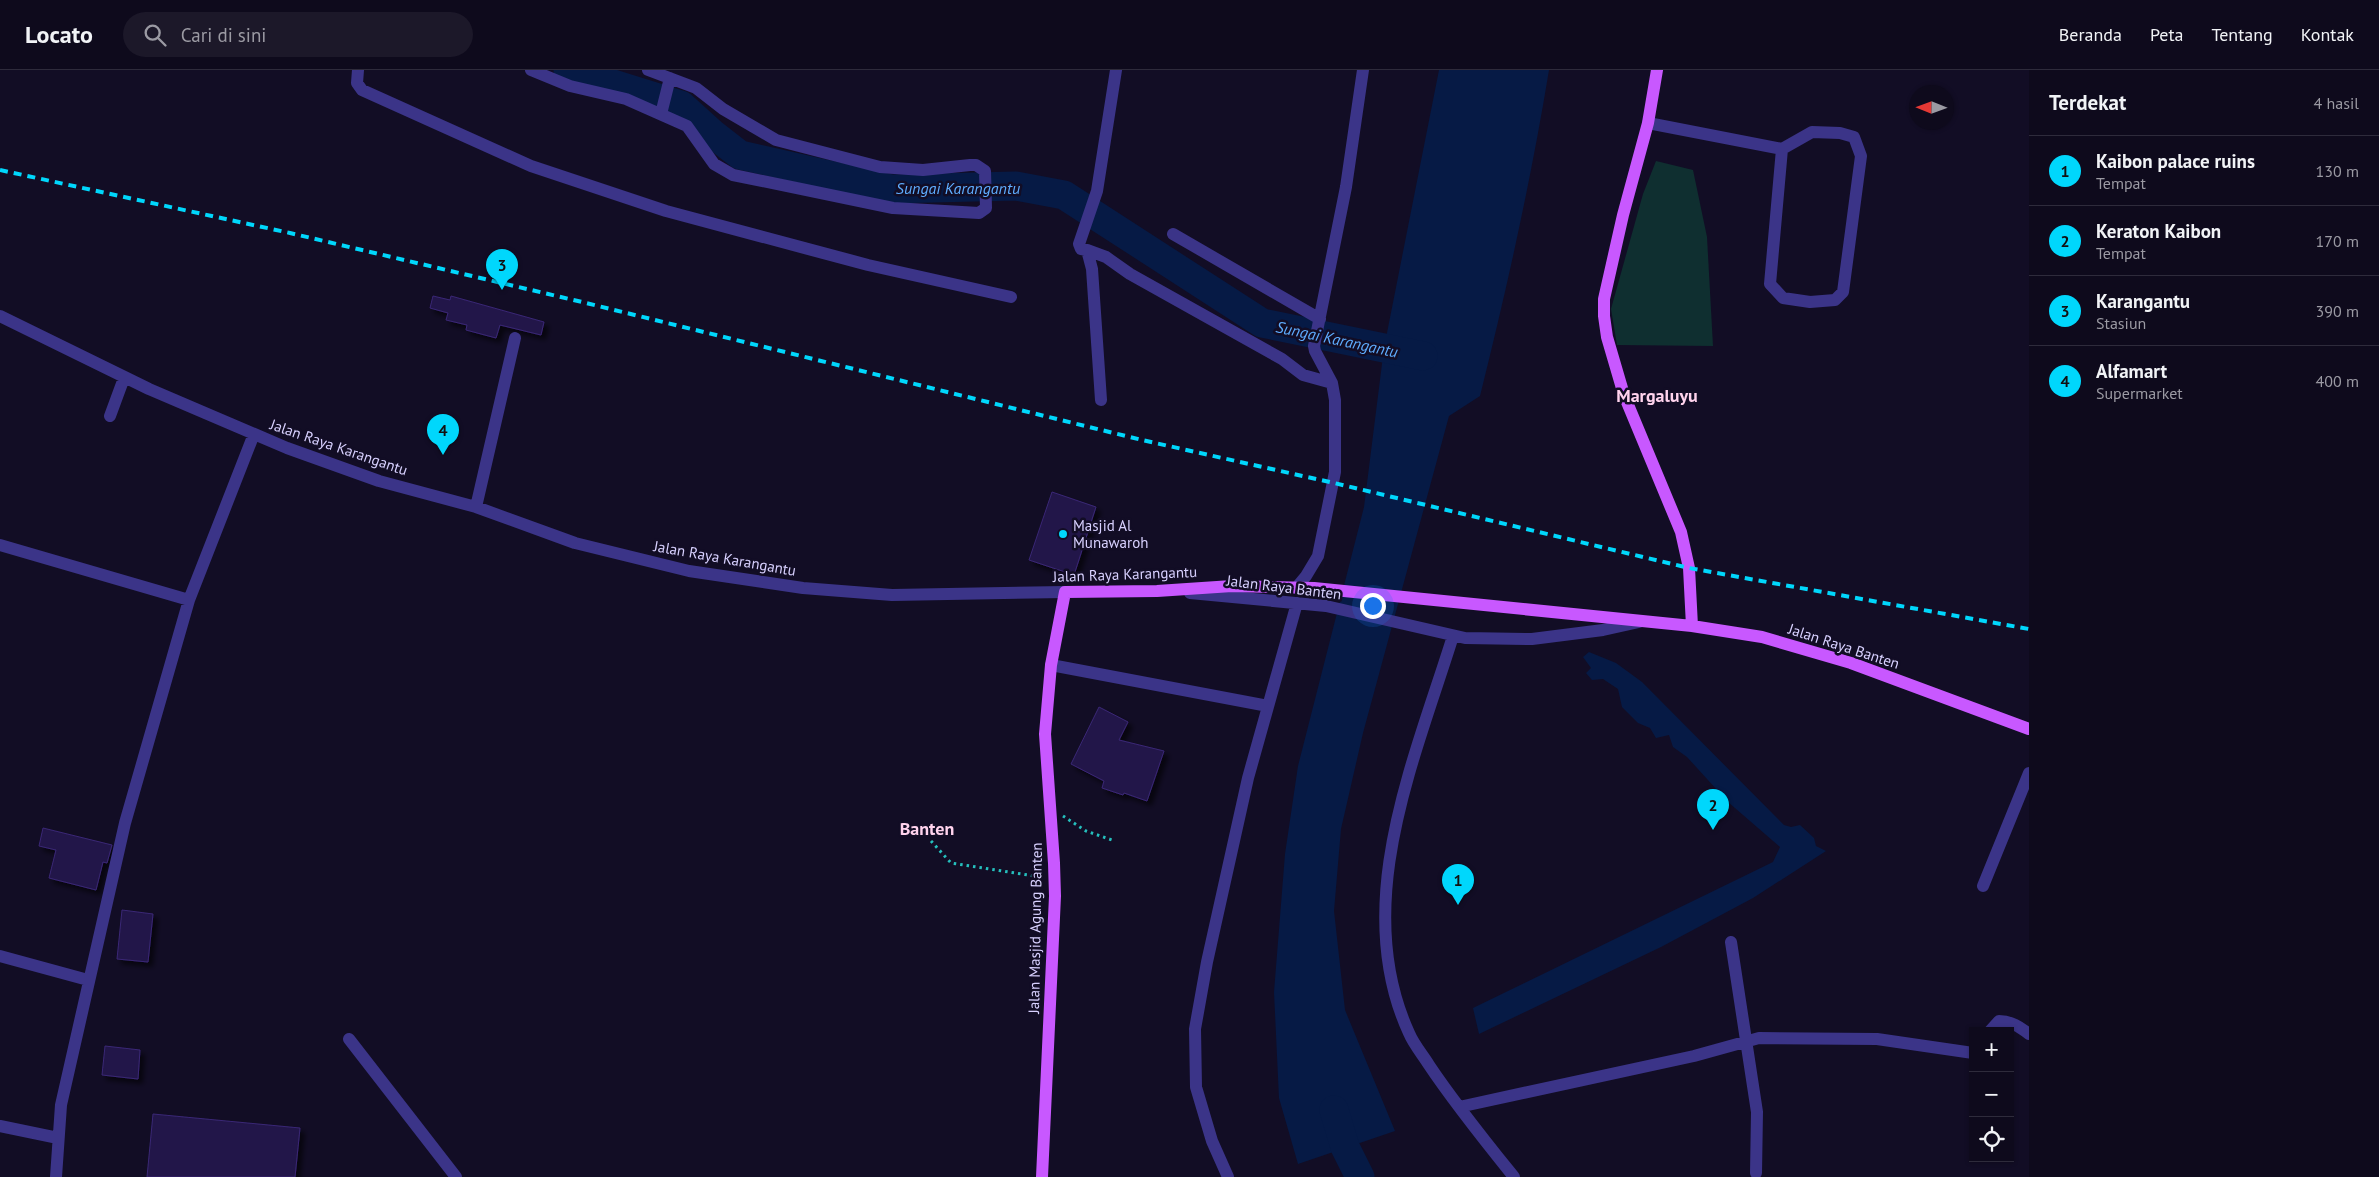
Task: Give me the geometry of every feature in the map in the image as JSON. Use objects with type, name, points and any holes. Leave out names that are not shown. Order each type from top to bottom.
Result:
[{"type":"main road","points":[[1657,70],[1648,123],[1623,215],[1604,299],[1604,316],[1607,337],[1624,395],[1681,532],[1688,568],[1692,626]]},
{"type":"main road","name":"Jalan Raya Karangantu","points":[[1065,592],[1157,591],[1232,586],[1330,590],[1430,600]]},
{"type":"main road","name":"Jalan Masjid Agung Banten","points":[[1042,1177],[1054,879],[1045,734],[1051,665],[1065,592]]},
{"type":"main road","name":"Jalan Raya Banten","points":[[1430,600],[1692,626],[1762,637],[1851,663],[2029,729]]},
{"type":"street","points":[[358,70],[357,83],[362,90],[531,166],[666,211],[868,265],[1011,297]]},
{"type":"street","points":[[531,70],[570,86],[626,99],[662,110],[688,126],[714,164],[734,175],[894,208],[979,213],[985,210],[985,171],[976,165],[923,170],[880,167],[776,140],[722,109],[696,88],[669,82],[648,70]]},
{"type":"street","points":[[1116,70],[1097,191],[1079,246],[1106,257],[1130,274],[1282,359],[1303,375],[1332,383]]},
{"type":"street","points":[[1296,588],[1318,556],[1334,482],[1336,400],[1332,383],[1314,346],[1346,187],[1363,70]]},
{"type":"street","points":[[662,110],[669,82]]},
{"type":"street","points":[[1648,123],[1782,149],[1812,132],[1840,133],[1854,137],[1861,156],[1843,292],[1835,300],[1810,302],[1784,298],[1770,284],[1782,149]]},
{"type":"street","points":[[1173,234],[1319,321]]},
{"type":"street","points":[[1087,250],[1092,269],[1101,400]]},
{"type":"street","name":"Jalan Raya Karangantu","points":[[0,316],[124,378],[254,434],[371,479],[476,507],[575,543],[689,571],[803,588],[892,595],[1065,592]]},
{"type":"street","points":[[476,507],[515,338]]},
{"type":"street","points":[[110,416],[124,378]]},
{"type":"street","points":[[56,1177],[61,1105],[125,823],[189,600],[254,434]]},
{"type":"street","points":[[0,545],[189,600]]},
{"type":"street","name":"Jalan Raya Banten","points":[[1157,591],[1326,606],[1453,636],[1532,639],[1603,630],[1642,621]]},
{"type":"street","points":[[1228,1177],[1212,1141],[1196,1087],[1195,1029],[1207,962],[1248,778],[1297,603]]},
{"type":"street","points":[[1453,636],[1398,816],[1388,875],[1385,956],[1392,986],[1409,1034],[1459,1107],[1514,1177]]},
{"type":"street","points":[[1051,665],[1268,706]]},
{"type":"street","points":[[1983,886],[2029,773]]},
{"type":"street","points":[[1731,942],[1758,1112],[1756,1173]]},
{"type":"street","points":[[0,956],[88,980]]},
{"type":"street","points":[[1994,1027],[1999,1021],[2006,1021],[2019,1026],[2029,1034]]},
{"type":"street","points":[[1459,1107],[1642,1068],[1767,1038],[1877,1040],[1969,1052]]},
{"type":"street","points":[[349,1039],[456,1177]]},
{"type":"street","points":[[0,1126],[58,1138]]},
{"type":"path","points":[[1051,807],[1086,831],[1112,840]]},
{"type":"path","points":[[930,841],[951,863],[1054,879]]},
{"type":"green space","points":[[1656,161],[1693,170],[1707,237],[1713,346],[1617,345],[1611,309],[1643,194]]},
{"type":"water","points":[[1439,70],[1549,70],[1518,234],[1480,396],[1449,416],[1363,733],[1341,829],[1334,911],[1345,1010],[1395,1131],[1298,1164],[1279,1098],[1274,992],[1285,854],[1298,766],[1364,507],[1384,348]]},
{"type":"water","points":[[1589,652],[1616,663],[1642,682],[1784,825],[1791,827],[1800,825],[1814,838],[1816,846],[1826,851],[1753,898],[1661,947],[1479,1034],[1473,1008],[1773,862],[1780,847],[1728,802],[1687,757],[1673,747],[1669,735],[1656,738],[1650,728],[1638,723],[1622,707],[1618,689],[1603,679],[1592,680],[1586,673],[1591,668],[1583,657]]},
{"type":"building","points":[[433,296],[450,300],[451,296],[544,322],[541,335],[500,325],[496,338],[466,330],[467,325],[446,320],[448,313],[430,308]]},
{"type":"building","name":"Masjid Al Munawaroh","points":[[1052,492],[1096,507],[1074,575],[1029,560]]},
{"type":"building","points":[[1099,707],[1128,722],[1119,740],[1164,751],[1147,801],[1102,788],[1104,781],[1071,764]]},
{"type":"building","points":[[43,828],[112,845],[107,863],[103,862],[96,890],[49,878],[56,850],[39,846]]},
{"type":"building","points":[[122,910],[153,914],[148,962],[117,959]]},
{"type":"building","points":[[105,1046],[140,1050],[138,1079],[102,1075]]},
{"type":"building","points":[[153,1114],[300,1128],[295,1177],[147,1177]]},
{"type":"waterway","name":"Sungai Karangantu","points":[[568,70],[681,105],[740,155],[891,189],[1016,186],[1064,195],[1262,323],[1423,356]]},
{"type":"waterway","points":[[1334,1110],[1345,1147],[1360,1177]]},
{"type":"railway","points":[[0,170],[290,233],[582,302],[1142,440],[1334,483],[1689,568],[2029,629]]},
{"type":"place","name":"Karangantu","points":[[502,290]]},
{"type":"place","name":"Alfamart","points":[[443,455]]},
{"type":"place","name":"Masjid Al Munawaroh","points":[[1063,534]]},
{"type":"place","name":"Keraton Kaibon","points":[[1713,830]]},
{"type":"place","name":"Kaibon palace ruins","points":[[1458,905]]},
{"type":"district","name":"Margaluyu","points":[[1657,395]]},
{"type":"district","name":"Banten","points":[[927,828]]}]
